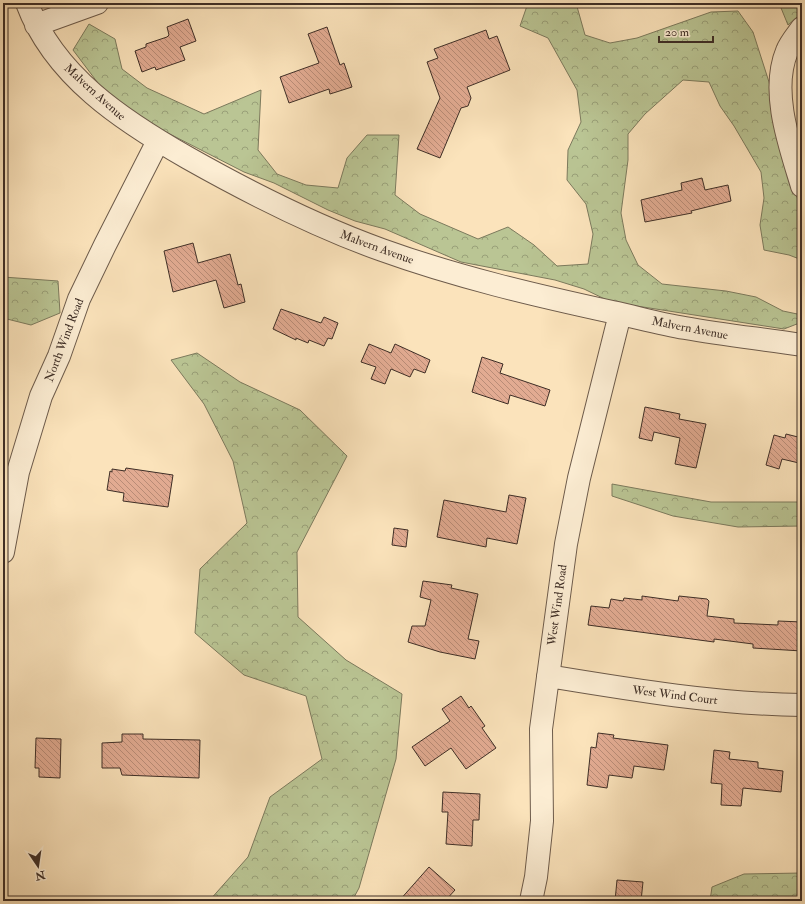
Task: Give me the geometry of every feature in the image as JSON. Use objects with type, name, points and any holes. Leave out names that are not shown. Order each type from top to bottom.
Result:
[{"type":"street","name":"Malvern Avenue","points":[[27,3],[36,25],[52,51],[84,85],[125,119],[158,141],[272,203],[342,234],[382,250],[506,288],[682,328],[802,345]]},
{"type":"street","points":[[36,25],[97,3]]},
{"type":"street","points":[[802,28],[787,50],[781,69],[781,96],[786,133],[802,186]]},
{"type":"street","name":"North Wind Road","points":[[3,552],[18,472],[41,396],[59,356],[79,299],[158,141]]},
{"type":"street","name":"West Wind Road","points":[[531,901],[536,877],[542,821],[541,729],[566,544],[576,492],[620,314]]},
{"type":"street","name":"West Wind Court","points":[[548,676],[692,698],[757,704],[802,705]]},
{"type":"green space","points":[[528,3],[576,3],[585,35],[610,43],[637,38],[711,12],[738,11],[753,32],[769,82],[802,217],[802,260],[789,255],[764,250],[760,225],[764,198],[761,172],[734,126],[720,106],[709,82],[683,80],[645,114],[628,134],[628,160],[621,213],[626,240],[638,265],[662,284],[726,291],[756,297],[783,311],[802,315],[802,322],[784,329],[611,302],[584,289],[555,280],[461,262],[385,229],[355,221],[328,210],[274,183],[244,172],[162,130],[110,99],[73,50],[89,24],[115,39],[122,69],[147,88],[204,114],[261,90],[258,150],[277,174],[306,185],[338,188],[347,158],[367,135],[399,135],[395,195],[420,214],[478,239],[508,227],[534,245],[557,266],[588,264],[593,234],[586,204],[567,180],[568,150],[581,122],[577,90],[548,38],[520,26]]},
{"type":"green space","points":[[779,3],[802,3],[802,13],[788,25]]},
{"type":"green space","points":[[3,277],[58,281],[60,313],[31,325],[3,318]]},
{"type":"green space","points":[[197,353],[240,382],[300,410],[347,456],[297,552],[298,617],[346,660],[402,694],[396,759],[359,888],[352,901],[209,901],[248,857],[270,797],[322,759],[306,696],[244,675],[195,633],[200,569],[247,523],[233,461],[204,404],[171,360]]},
{"type":"green space","points":[[612,484],[711,502],[802,502],[802,526],[738,527],[673,516],[612,496]]},
{"type":"green space","points":[[802,873],[802,901],[710,901],[712,887],[744,874]]},
{"type":"building","points":[[188,19],[196,41],[180,47],[185,60],[156,70],[155,67],[142,72],[135,51],[146,47],[146,44],[167,37],[169,35],[167,27]]},
{"type":"building","points":[[327,27],[340,65],[344,63],[352,87],[330,94],[329,89],[289,103],[280,77],[319,63],[308,34]]},
{"type":"building","points":[[486,30],[489,39],[497,36],[510,70],[467,87],[471,98],[468,106],[461,108],[440,158],[417,149],[440,98],[427,62],[438,58],[434,49]]},
{"type":"building","points":[[702,178],[705,190],[728,185],[731,201],[691,211],[692,213],[645,222],[641,200],[682,190],[681,183]]},
{"type":"building","points":[[193,243],[198,263],[230,254],[238,285],[241,284],[245,302],[224,308],[216,280],[173,292],[164,251]]},
{"type":"building","points":[[281,309],[321,323],[324,317],[338,323],[332,339],[328,338],[324,346],[309,340],[308,343],[296,338],[296,340],[273,329]]},
{"type":"building","points":[[369,344],[391,353],[395,344],[430,360],[425,373],[414,369],[410,377],[391,369],[385,384],[371,379],[376,367],[361,362]]},
{"type":"building","points":[[482,357],[503,364],[500,373],[550,390],[545,406],[510,395],[508,404],[472,392]]},
{"type":"building","points":[[645,407],[680,414],[679,419],[706,424],[696,468],[675,464],[680,438],[654,432],[652,441],[639,438]]},
{"type":"building","points":[[786,434],[802,438],[802,461],[799,463],[782,459],[779,469],[766,465],[774,435],[785,438]]},
{"type":"building","points":[[126,468],[173,475],[168,507],[123,501],[124,493],[107,490],[110,471],[112,472],[112,469],[125,471]]},
{"type":"building","points":[[509,495],[526,498],[517,544],[487,538],[486,547],[437,537],[444,500],[506,512]]},
{"type":"building","points":[[394,528],[408,530],[406,547],[392,545]]},
{"type":"building","points":[[423,581],[452,585],[451,588],[478,594],[468,639],[479,641],[475,659],[440,652],[408,642],[412,626],[425,626],[431,600],[420,597]]},
{"type":"building","points":[[642,596],[678,601],[679,596],[707,599],[709,601],[707,616],[734,619],[734,623],[778,625],[778,621],[802,622],[802,651],[753,648],[753,644],[714,639],[714,642],[588,625],[591,606],[609,608],[611,599],[623,601],[624,598],[642,600]]},
{"type":"building","points":[[461,696],[469,708],[471,706],[485,726],[482,728],[496,748],[466,769],[451,748],[425,766],[412,747],[450,721],[442,709]]},
{"type":"building","points":[[598,733],[614,735],[613,738],[668,745],[664,770],[634,766],[632,778],[609,775],[607,788],[587,785],[591,747],[596,748]]},
{"type":"building","points":[[122,734],[143,734],[143,739],[200,740],[199,778],[122,775],[120,768],[102,768],[102,743],[122,742]]},
{"type":"building","points":[[36,738],[61,739],[60,778],[39,777],[39,768],[35,768]]},
{"type":"building","points":[[714,750],[730,752],[729,759],[758,762],[758,768],[783,771],[781,792],[743,788],[741,806],[721,805],[722,784],[711,783]]},
{"type":"building","points":[[443,792],[480,794],[479,820],[473,820],[472,846],[446,844],[448,812],[442,812]]},
{"type":"building","points":[[429,867],[455,890],[445,901],[399,901]]},
{"type":"building","points":[[617,880],[643,882],[641,901],[615,901]]}]
